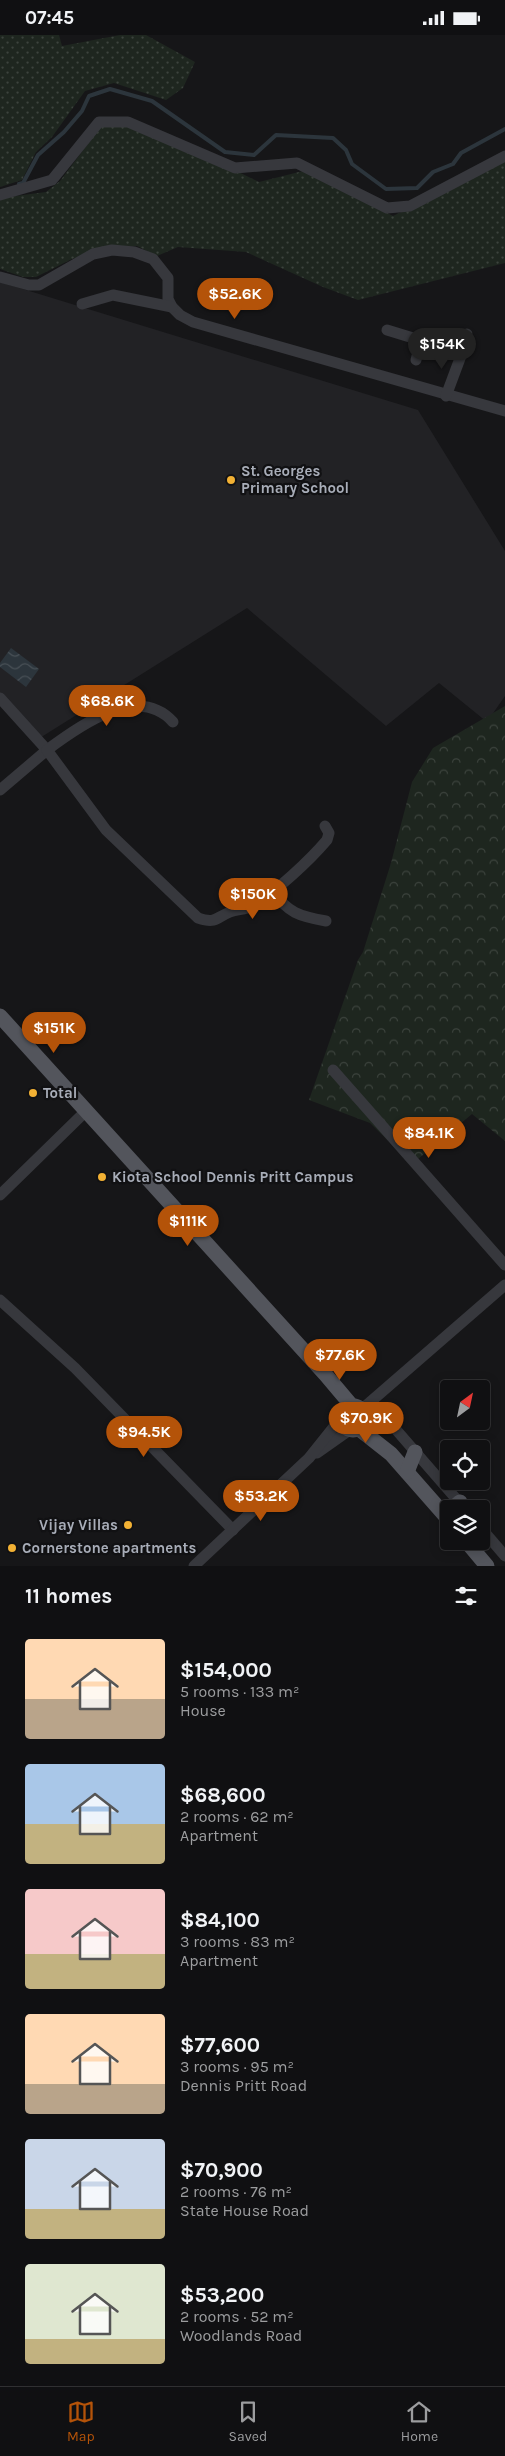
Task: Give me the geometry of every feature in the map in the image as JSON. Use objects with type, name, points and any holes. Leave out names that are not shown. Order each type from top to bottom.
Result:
[{"type":"main road","points":[[0,1016],[85,1112],[170,1202],[174,1209],[313,1361],[355,1416],[384,1442],[391,1454],[407,1472],[440,1500]]},
{"type":"main road","points":[[407,1472],[415,1452]]},
{"type":"main road","points":[[474,1550],[487,1566]]},
{"type":"street","points":[[0,195],[52,180],[99,122],[128,123],[235,168],[297,163],[386,208],[410,206],[505,156]]},
{"type":"street","points":[[0,277],[29,285],[39,285],[93,254],[112,250],[134,252],[153,259],[168,277],[168,299],[172,307],[180,315],[193,322],[446,396],[505,411]]},
{"type":"street","points":[[82,304],[113,295],[172,307]]},
{"type":"street","points":[[387,330],[462,353]]},
{"type":"street","points":[[446,396],[467,334]]},
{"type":"street","points":[[416,360],[421,340]]},
{"type":"street","points":[[0,697],[47,750],[106,830],[198,918],[208,922],[218,920],[229,912],[251,907],[272,891],[327,840],[329,833],[325,826]]},
{"type":"street","points":[[0,790],[47,750],[89,721],[127,708],[143,705],[164,711],[173,722]]},
{"type":"street","points":[[272,891],[288,910],[326,921]]},
{"type":"street","points":[[333,1070],[505,1265]]},
{"type":"street","points":[[0,1195],[85,1112]]},
{"type":"street","points":[[194,1566],[355,1416],[505,1285]]},
{"type":"street","points":[[0,1300],[75,1367],[233,1530]]},
{"type":"street","points":[[355,1416],[415,1452],[446,1500]]},
{"type":"street","points":[[490,1539],[505,1557]]},
{"type":"shaded area","name":"St. Georges Primary School","points":[[0,282],[418,410],[505,551],[505,696],[487,722],[439,683],[386,726],[247,608],[35,741],[0,705]]},
{"type":"green space","points":[[0,35],[59,35],[62,46],[120,35],[146,35],[195,62],[183,88],[166,100],[114,83],[85,91],[52,137],[36,152],[22,180],[0,187]]},
{"type":"green space","points":[[116,122],[195,151],[259,182],[307,170],[393,216],[505,161],[505,263],[358,300],[323,287],[246,252],[178,247],[157,256],[137,246],[110,248],[72,259],[36,277],[23,277],[0,269],[0,198],[46,192],[60,181],[102,125]]},
{"type":"green space","points":[[505,706],[505,1141],[472,1114],[412,1164],[370,1123],[309,1100],[358,960],[363,952],[391,863],[412,782],[433,748]]},
{"type":"water","points":[[11,648],[39,669],[26,687],[0,667],[0,663]]},
{"type":"waterway","points":[[19,184],[23,183],[38,155],[64,132],[82,111],[89,96],[110,89],[152,101],[225,152],[254,155],[276,135],[333,138],[346,150],[352,164],[386,189],[417,188],[433,172],[453,164],[461,153],[505,129]]},
{"type":"place","name":"St. Georges Primary School","points":[[231,480]]},
{"type":"place","name":"Total","points":[[33,1093]]},
{"type":"place","name":"Kiota School Dennis Pritt Campus","points":[[102,1177]]},
{"type":"place","name":"Vijay Villas","points":[[128,1525]]},
{"type":"place","name":"Cornerstone apartments","points":[[12,1548]]}]
